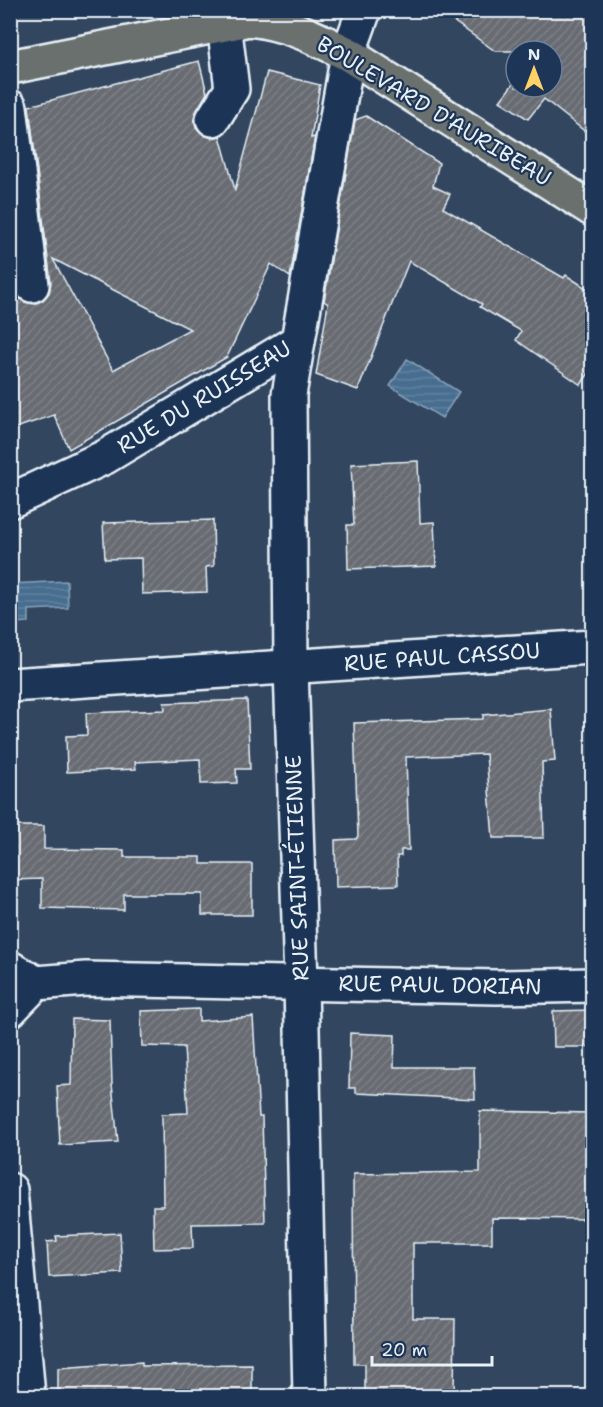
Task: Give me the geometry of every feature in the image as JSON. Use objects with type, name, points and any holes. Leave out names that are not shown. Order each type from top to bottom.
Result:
[{"type":"main road","name":"BOULEVARD D'AURIBEAU","points":[[10,67],[249,19],[273,21],[310,35],[348,54],[592,208]]},
{"type":"street","name":"RUE DU RUISSEAU","points":[[10,501],[105,457],[298,340],[348,54],[364,10]]},
{"type":"street","points":[[213,119],[232,89],[224,24]]},
{"type":"street","points":[[10,106],[32,285]]},
{"type":"street","name":"RUE SAINT-ÉTIENNE","points":[[298,340],[289,395],[291,667],[310,1396]]},
{"type":"street","name":"RUE PAUL CASSOU","points":[[10,685],[592,648]]},
{"type":"street","points":[[10,1010],[23,976]]},
{"type":"street","name":"RUE PAUL DORIAN","points":[[23,976],[497,987],[592,985]]},
{"type":"street","points":[[10,1190],[28,1396]]},
{"type":"water","points":[[407,359],[459,392],[442,418],[390,386]]},
{"type":"water","points":[[67,581],[68,608],[29,610],[29,622],[12,623],[11,584]]},
{"type":"building","points":[[438,10],[592,10],[592,137],[544,99],[564,99],[564,39],[504,39],[504,51],[495,51]]},
{"type":"building","points":[[199,61],[207,93],[194,118],[196,127],[204,135],[212,138],[220,136],[235,190],[267,72],[320,85],[311,138],[315,137],[290,277],[271,264],[227,357],[69,449],[54,415],[10,430],[10,264],[14,288],[17,296],[24,302],[34,304],[43,300],[49,293],[51,283],[29,106]],"holes":[[[53,259],[190,329],[113,370]]]},
{"type":"building","points":[[504,96],[504,99],[544,99],[528,119],[500,101]]},
{"type":"building","points":[[366,116],[439,163],[433,186],[450,194],[443,208],[564,278],[566,275],[592,292],[592,368],[581,385],[516,340],[521,331],[480,307],[482,304],[409,261],[358,390],[316,375],[328,304],[324,301],[355,120]]},
{"type":"building","points":[[418,461],[420,523],[434,522],[436,566],[348,569],[347,525],[354,525],[351,464]]},
{"type":"building","points":[[213,520],[214,566],[206,567],[207,592],[142,594],[141,558],[105,559],[103,523]]},
{"type":"building","points":[[247,700],[250,769],[236,769],[237,783],[201,784],[200,759],[135,762],[136,769],[67,772],[66,736],[87,735],[86,713],[165,710],[164,703]]},
{"type":"building","points":[[551,709],[555,761],[542,762],[544,838],[493,838],[486,754],[406,757],[409,850],[401,850],[401,856],[397,856],[398,885],[336,887],[335,840],[356,839],[358,836],[354,723],[483,719],[483,715]]},
{"type":"building","points":[[10,826],[44,826],[44,849],[124,850],[124,857],[201,857],[201,864],[252,864],[252,915],[202,915],[202,894],[124,894],[124,910],[42,908],[42,879],[10,880]]},
{"type":"building","points":[[199,1009],[199,1021],[253,1017],[259,1117],[262,1117],[265,1223],[192,1224],[193,1248],[154,1249],[153,1206],[163,1206],[162,1114],[188,1113],[184,1047],[142,1046],[141,1011]]},
{"type":"building","points":[[592,1010],[592,1047],[554,1047],[553,1011]]},
{"type":"building","points":[[72,1019],[110,1020],[112,1084],[118,1142],[60,1145],[57,1086],[71,1085]]},
{"type":"building","points":[[350,1033],[395,1035],[394,1067],[474,1067],[475,1099],[356,1093],[356,1088],[349,1088]]},
{"type":"building","points":[[480,1111],[592,1113],[592,1219],[492,1218],[492,1243],[413,1243],[413,1319],[455,1319],[454,1396],[365,1396],[365,1364],[354,1364],[353,1174],[480,1172]]},
{"type":"building","points":[[120,1233],[122,1273],[49,1277],[47,1242],[57,1241],[56,1236]]},
{"type":"building","points":[[142,1362],[142,1366],[252,1365],[252,1396],[58,1396],[58,1368]]}]
